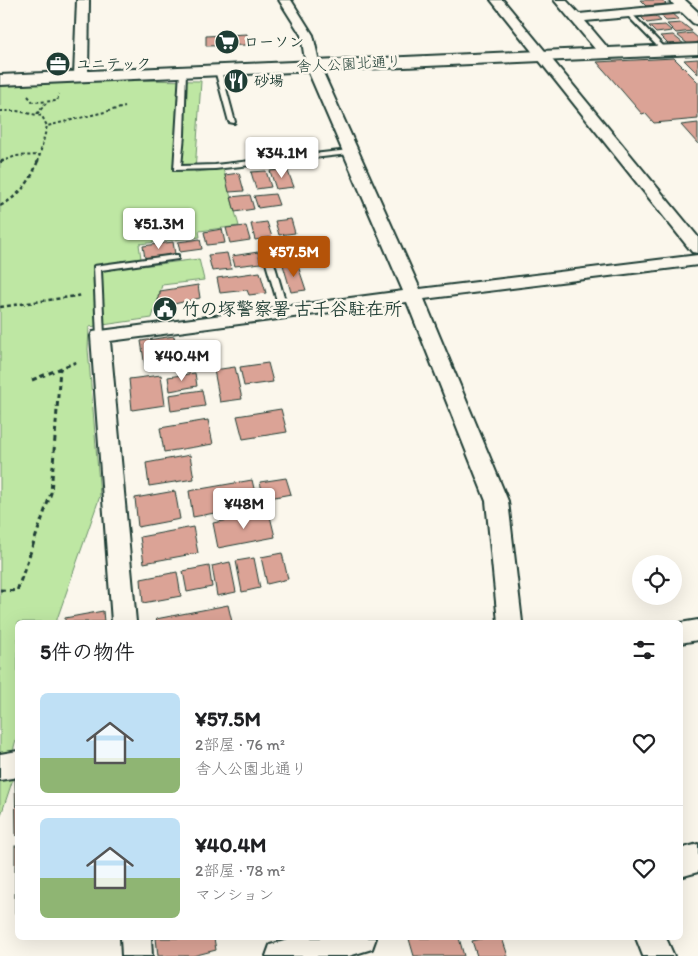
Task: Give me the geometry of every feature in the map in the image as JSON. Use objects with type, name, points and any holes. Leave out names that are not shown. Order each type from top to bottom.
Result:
[{"type":"street","points":[[81,76],[84,0]]},
{"type":"street","points":[[285,0],[307,35],[313,66],[414,296],[497,501],[510,620]]},
{"type":"street","points":[[497,0],[698,248]]},
{"type":"street","points":[[560,0],[606,53]]},
{"type":"street","points":[[576,18],[629,14],[680,4],[698,20]]},
{"type":"street","name":"舎人公園北通り","points":[[0,80],[698,49]]},
{"type":"street","points":[[124,620],[101,346],[284,311],[698,260]]},
{"type":"street","points":[[683,632],[698,630]]},
{"type":"street","points":[[0,767],[15,764]]},
{"type":"street","points":[[683,861],[698,858]]},
{"type":"street","points":[[136,940],[136,956]]},
{"type":"street","points":[[281,956],[352,940]]},
{"type":"street","points":[[651,940],[659,956]]},
{"type":"lane","points":[[629,14],[665,51]]},
{"type":"lane","points":[[218,70],[232,122]]},
{"type":"lane","points":[[183,71],[178,168],[215,167],[350,152]]},
{"type":"lane","points":[[265,246],[284,311]]},
{"type":"lane","points":[[101,346],[97,268],[175,257]]},
{"type":"path","points":[[32,101],[58,99]]},
{"type":"path","points":[[37,114],[47,101]]},
{"type":"path","points":[[47,126],[61,120],[125,107]]},
{"type":"path","points":[[0,112],[37,114],[42,116],[47,126],[36,173],[15,198],[0,206]]},
{"type":"path","points":[[0,162],[16,156],[39,155]]},
{"type":"path","points":[[0,308],[44,299],[98,293]]},
{"type":"path","points":[[32,380],[60,368],[101,346]]},
{"type":"path","points":[[0,590],[17,591],[51,493],[60,368]]},
{"type":"green space","points":[[128,80],[201,81],[195,172],[223,169],[239,226],[199,231],[200,237],[139,244],[142,266],[199,259],[204,280],[162,285],[152,318],[89,327],[88,349],[100,496],[57,620],[15,620],[15,743],[12,782],[0,818],[0,86]]},
{"type":"building","points":[[640,0],[662,0],[666,4],[646,6]]},
{"type":"building","points":[[670,12],[679,20],[666,21],[658,13]]},
{"type":"building","points":[[653,14],[661,21],[647,23],[640,16]]},
{"type":"building","points":[[682,23],[692,31],[676,33],[667,24]]},
{"type":"building","points":[[665,25],[672,31],[656,33],[649,26]]},
{"type":"building","points":[[692,33],[698,38],[698,43],[688,44],[677,35]]},
{"type":"building","points":[[247,34],[247,45],[206,46],[206,36]]},
{"type":"building","points":[[673,35],[684,44],[670,46],[660,36]]},
{"type":"building","points":[[674,58],[698,82],[698,119],[654,123],[645,113],[642,114],[597,62]]},
{"type":"building","points":[[698,59],[698,74],[684,60]]},
{"type":"building","points":[[698,123],[698,144],[681,125]]},
{"type":"building","points":[[287,169],[294,187],[276,189],[270,171]]},
{"type":"building","points":[[266,171],[271,187],[256,189],[251,172]]},
{"type":"building","points":[[239,173],[244,191],[229,192],[225,175]]},
{"type":"building","points":[[275,194],[279,205],[258,208],[254,196]]},
{"type":"building","points":[[250,195],[254,209],[235,212],[231,197]]},
{"type":"building","points":[[291,219],[295,233],[279,235],[275,221]]},
{"type":"building","points":[[267,222],[272,237],[255,240],[251,224]]},
{"type":"building","points":[[246,226],[250,240],[230,243],[226,228]]},
{"type":"building","points":[[222,229],[225,243],[207,245],[204,232]]},
{"type":"building","points":[[290,237],[297,255],[281,258],[275,239]]},
{"type":"building","points":[[200,239],[202,249],[180,252],[178,242]]},
{"type":"building","points":[[173,242],[175,254],[145,258],[143,246]]},
{"type":"building","points":[[258,252],[261,263],[235,266],[232,256]]},
{"type":"building","points":[[227,253],[231,269],[212,271],[208,255]]},
{"type":"building","points":[[297,263],[306,290],[291,292],[283,265]]},
{"type":"building","points":[[260,272],[266,293],[249,295],[247,290],[220,293],[217,278]]},
{"type":"building","points":[[198,285],[200,298],[170,305],[171,311],[160,313],[158,295],[160,295],[160,291]]},
{"type":"building","points":[[174,336],[179,362],[145,367],[141,341]]},
{"type":"building","points":[[268,363],[273,382],[244,386],[240,367]]},
{"type":"building","points":[[235,367],[242,399],[220,402],[214,370]]},
{"type":"building","points":[[195,373],[197,386],[170,391],[168,377]]},
{"type":"building","points":[[161,375],[165,405],[132,410],[129,379]]},
{"type":"building","points":[[202,390],[205,406],[171,411],[169,395]]},
{"type":"building","points":[[281,409],[287,432],[243,439],[237,416]]},
{"type":"building","points":[[208,420],[213,444],[164,452],[160,428]]},
{"type":"building","points":[[190,455],[194,479],[149,486],[146,463]]},
{"type":"building","points":[[286,478],[291,494],[264,499],[260,482]]},
{"type":"building","points":[[252,480],[258,505],[193,517],[189,491]]},
{"type":"building","points":[[175,491],[180,519],[138,527],[135,498]]},
{"type":"building","points":[[269,512],[275,537],[218,548],[213,523]]},
{"type":"building","points":[[193,527],[198,553],[144,563],[140,537]]},
{"type":"building","points":[[282,553],[288,579],[267,584],[261,557]]},
{"type":"building","points":[[254,558],[260,588],[242,592],[236,561]]},
{"type":"building","points":[[230,562],[236,592],[217,596],[212,566]]},
{"type":"building","points":[[209,566],[212,587],[187,592],[183,571]]},
{"type":"building","points":[[177,572],[181,596],[143,603],[141,579]]},
{"type":"building","points":[[228,605],[232,620],[156,620]]},
{"type":"building","points":[[103,611],[104,620],[65,620],[65,618]]},
{"type":"building","points":[[156,940],[214,940],[216,950],[193,956],[158,956]]},
{"type":"building","points":[[409,940],[460,940],[464,956],[414,956]]},
{"type":"building","points":[[503,940],[508,956],[477,956],[472,941]]},
{"type":"place","name":"ローソン","points":[[227,42]]},
{"type":"place","name":"ユニテック","points":[[58,64]]},
{"type":"place","name":"砂場","points":[[236,81]]},
{"type":"place","name":"竹の塚警察署 古千谷駐在所","points":[[165,309]]}]
